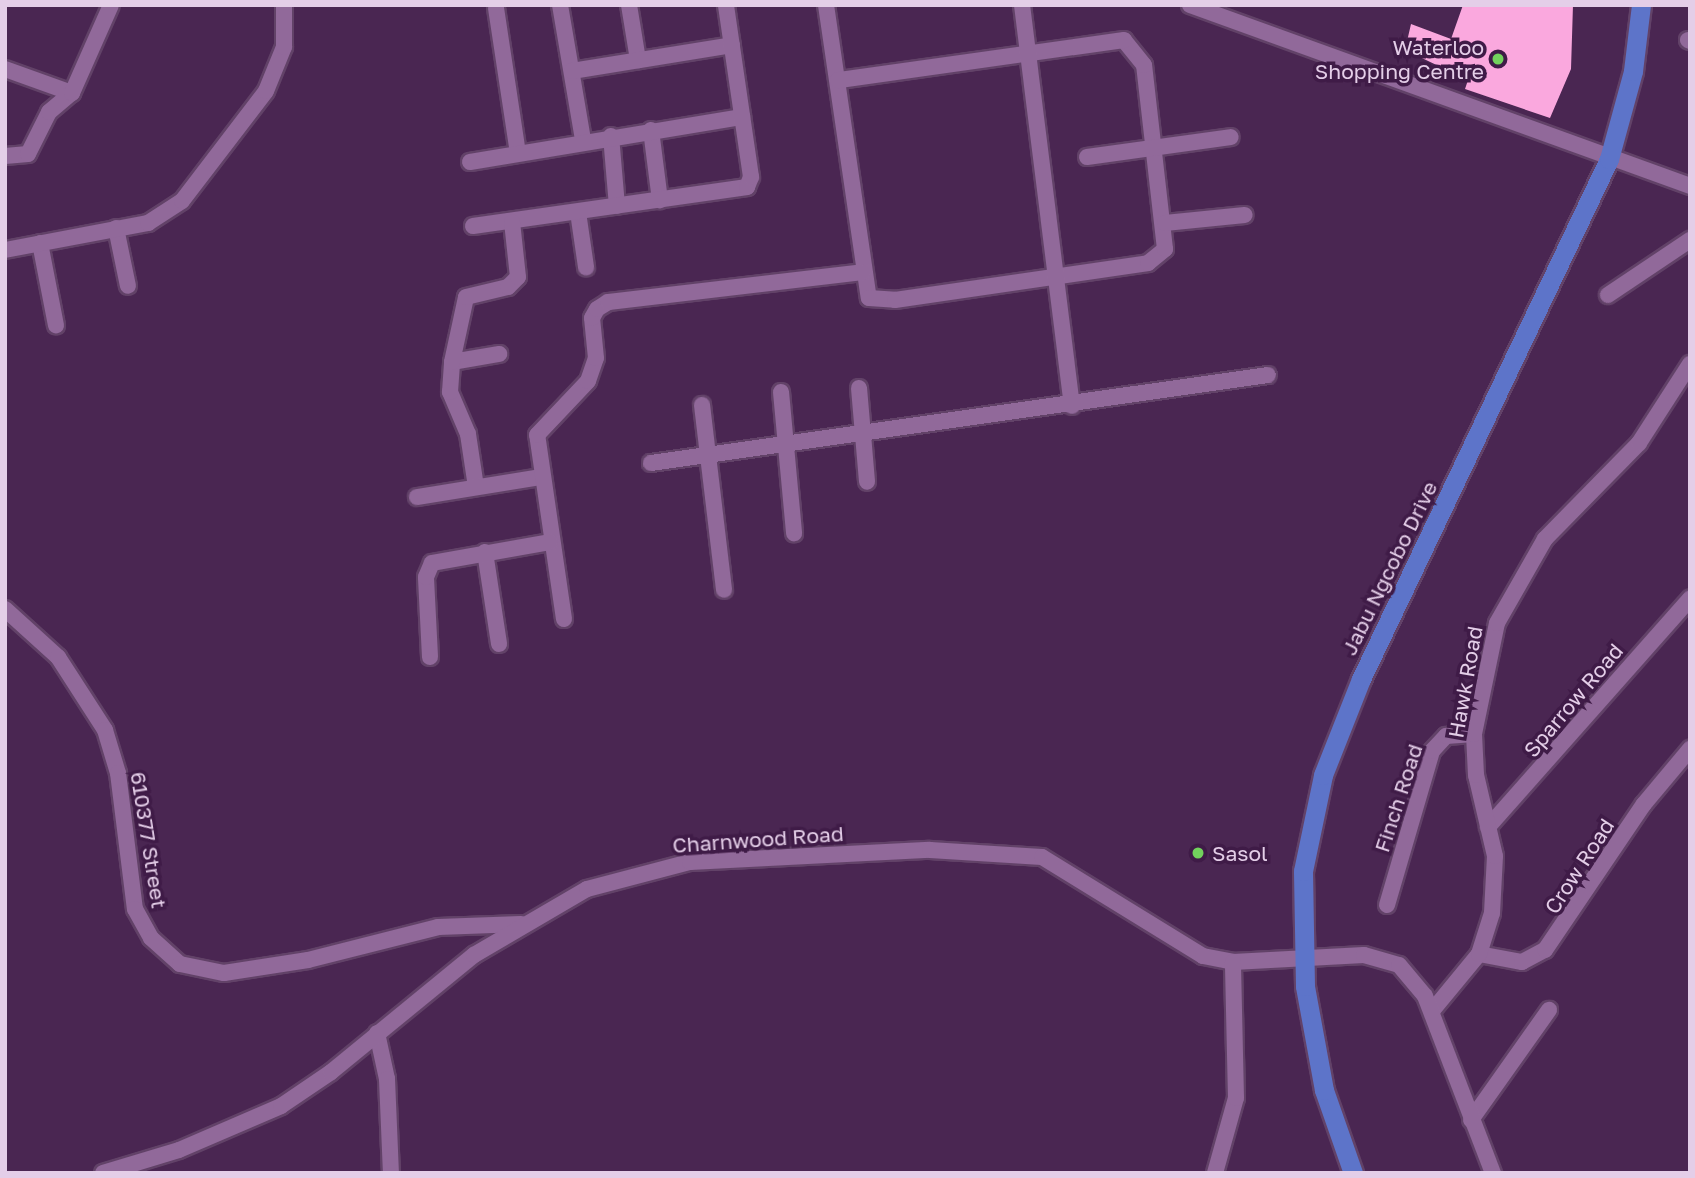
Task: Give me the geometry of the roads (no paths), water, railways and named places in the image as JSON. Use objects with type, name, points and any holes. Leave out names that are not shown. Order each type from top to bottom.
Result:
[{"type":"main road","name":"Jabu Ngcobo Drive","points":[[1353,1173],[1324,1090],[1304,957],[1303,871],[1323,775],[1338,731],[1609,159],[1633,71],[1641,5]]},
{"type":"street","points":[[5,156],[28,154],[49,112],[72,93],[111,5]]},
{"type":"street","points":[[5,250],[148,223],[171,209],[226,149],[276,70],[284,47],[284,5]]},
{"type":"street","points":[[560,5],[583,141]]},
{"type":"street","points":[[629,5],[638,60]]},
{"type":"street","points":[[473,226],[747,187],[751,177],[726,5]]},
{"type":"street","points":[[826,5],[866,294],[876,301],[1057,275],[1156,260],[1165,249],[1165,223],[1144,65],[1133,47],[1115,37],[838,80]]},
{"type":"street","points":[[1021,5],[1072,406]]},
{"type":"street","points":[[1190,5],[1609,159],[1690,186]]},
{"type":"street","points":[[496,8],[518,153]]},
{"type":"street","points":[[572,71],[732,45]]},
{"type":"street","points":[[5,69],[72,93]]},
{"type":"street","points":[[470,162],[611,136],[742,117]]},
{"type":"street","points":[[651,130],[660,200]]},
{"type":"street","points":[[611,136],[617,206]]},
{"type":"street","points":[[1087,157],[1231,137]]},
{"type":"street","points":[[578,212],[586,267]]},
{"type":"street","points":[[1165,223],[1245,215]]},
{"type":"street","points":[[476,487],[468,434],[450,393],[453,362],[466,297],[508,287],[518,277],[512,222]]},
{"type":"street","points":[[116,228],[128,286]]},
{"type":"street","points":[[1608,295],[1690,240]]},
{"type":"street","points":[[40,243],[56,325]]},
{"type":"street","points":[[564,619],[550,542],[537,435],[588,381],[596,358],[592,318],[602,305],[863,272]]},
{"type":"street","points":[[453,362],[499,354]]},
{"type":"street","name":"Hawk Road","points":[[1432,1011],[1479,954],[1496,883],[1474,734],[1486,665],[1512,590],[1545,539],[1639,443],[1690,364]]},
{"type":"street","points":[[651,463],[1072,406],[1268,375]]},
{"type":"street","points":[[859,388],[867,482]]},
{"type":"street","points":[[780,392],[794,533]]},
{"type":"street","points":[[702,405],[724,590]]},
{"type":"street","points":[[417,496],[541,477]]},
{"type":"street","points":[[430,657],[430,567],[437,560],[550,542]]},
{"type":"street","points":[[485,552],[499,644]]},
{"type":"street","name":"Sparrow Road","points":[[1488,827],[1690,599]]},
{"type":"street","name":"610377 Street","points":[[5,610],[58,657],[101,721],[118,773],[135,909],[158,946],[180,964],[224,973],[307,960],[438,927],[521,924]]},
{"type":"street","name":"Finch Road","points":[[1387,905],[1432,751],[1447,736],[1474,734]]},
{"type":"street","name":"Crow Road","points":[[1479,954],[1522,962],[1545,950],[1644,804],[1690,748]]},
{"type":"street","name":"Charnwood Road","points":[[103,1173],[179,1150],[281,1106],[377,1033],[433,984],[521,924],[587,889],[690,862],[930,849],[1009,852],[1042,858],[1073,873],[1172,940],[1203,956],[1233,962],[1363,954],[1389,960],[1411,975],[1432,1011],[1493,1173]]},
{"type":"street","points":[[1215,1173],[1237,1098],[1233,962]]},
{"type":"street","points":[[1471,1120],[1549,1010]]},
{"type":"street","points":[[377,1033],[387,1079],[391,1173]]},
{"type":"place","name":"Waterloo Shopping Centre","points":[[1498,59]]},
{"type":"place","name":"Sasol","points":[[1198,853]]}]
